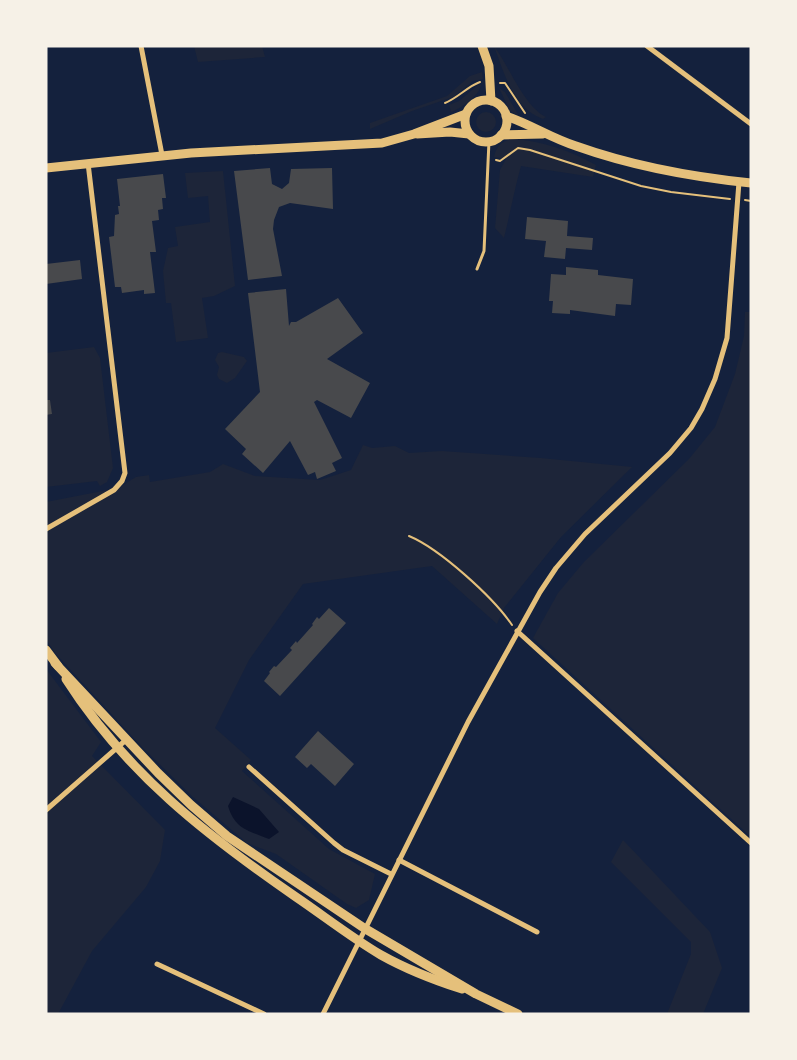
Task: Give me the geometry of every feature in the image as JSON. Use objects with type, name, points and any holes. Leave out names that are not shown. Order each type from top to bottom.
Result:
[{"type":"street","points":[[141,46],[162,155]]},
{"type":"street","points":[[482,46],[489,66],[491,101]]},
{"type":"street","points":[[647,46],[751,124]]},
{"type":"street","points":[[469,134],[465,122],[466,114],[474,104],[483,100],[491,101],[500,107],[506,116],[524,122],[543,134],[603,155],[681,174],[751,183]]},
{"type":"street","points":[[414,134],[466,114]]},
{"type":"street","points":[[501,135],[505,129],[506,116]]},
{"type":"street","points":[[46,168],[162,155],[367,144],[414,134],[450,132],[469,134],[478,140],[489,141],[501,135],[543,134]]},
{"type":"street","points":[[46,528],[114,490],[122,481],[125,473],[88,163]]},
{"type":"street","points":[[323,1014],[358,940],[468,722],[517,631],[556,568],[585,534],[681,441],[702,409],[723,357],[727,338],[739,182]]},
{"type":"street","points":[[517,631],[751,844]]},
{"type":"street","points":[[46,650],[79,700],[117,747],[164,797],[196,825],[381,955],[418,972],[476,994],[518,1014]]},
{"type":"street","points":[[55,663],[190,805],[227,836],[364,928],[476,994]]},
{"type":"street","points":[[46,810],[127,739]]},
{"type":"street","points":[[249,767],[334,843],[391,874]]},
{"type":"street","points":[[399,860],[537,932]]},
{"type":"street","points":[[157,964],[264,1014]]},
{"type":"lane","points":[[477,269],[484,251],[489,141]]},
{"type":"path","points":[[489,159],[500,161],[518,148],[530,150],[641,186],[671,192],[751,201]]},
{"type":"path","points":[[409,536],[439,554],[480,590],[517,631]]},
{"type":"shaded area","points":[[194,46],[262,46],[265,57],[198,62]]},
{"type":"shaded area","points":[[494,46],[524,95],[538,112],[546,117],[543,119],[533,114],[517,98],[506,78]]},
{"type":"shaded area","points":[[482,72],[483,79],[473,81],[453,97],[412,111],[370,129],[370,123],[447,96],[470,76]]},
{"type":"shaded area","points":[[478,85],[481,85],[480,89],[474,97],[465,105],[451,112],[449,105],[459,101]]},
{"type":"shaded area","points":[[499,88],[505,92],[519,116],[510,111]]},
{"type":"shaded area","points":[[486,112],[493,115],[496,122],[493,129],[486,132],[479,129],[476,122],[479,115]]},
{"type":"shaded area","points":[[512,139],[556,147],[596,165],[593,177],[521,166],[504,238],[495,228],[500,170],[506,159],[494,157],[500,145]]},
{"type":"shaded area","points":[[223,171],[235,286],[214,296],[202,298],[208,338],[176,342],[171,303],[166,303],[163,271],[168,248],[178,246],[175,227],[210,222],[208,196],[188,198],[185,173]]},
{"type":"shaded area","points":[[745,312],[751,312],[751,837],[533,638],[558,593],[584,562],[689,459],[715,427],[735,374],[744,336]]},
{"type":"shaded area","points":[[94,347],[100,358],[113,468],[107,482],[100,486],[97,481],[46,487],[46,415],[52,414],[50,400],[46,400],[46,353]]},
{"type":"shaded area","points":[[222,352],[244,357],[247,361],[235,378],[227,383],[219,379],[217,375],[219,367],[215,360],[218,353]]},
{"type":"shaded area","points":[[363,445],[372,448],[395,446],[409,453],[442,451],[632,467],[561,537],[504,608],[497,624],[432,566],[303,584],[249,660],[215,728],[251,760],[242,771],[329,849],[375,874],[369,900],[356,908],[347,904],[276,854],[247,843],[193,797],[143,748],[55,653],[46,639],[46,502],[118,488],[136,477],[149,475],[150,482],[210,472],[223,464],[255,476],[320,480],[351,470]]},
{"type":"shaded area","points":[[46,669],[101,742],[92,756],[165,830],[160,861],[146,887],[92,951],[58,1014],[46,1014]]},
{"type":"shaded area","points":[[233,797],[259,809],[279,832],[269,839],[243,828],[234,820],[228,806]]},
{"type":"shaded area","points":[[623,840],[710,932],[722,968],[703,1014],[667,1014],[691,954],[691,942],[611,862]]},
{"type":"building","points":[[270,168],[272,184],[282,189],[289,183],[291,169],[332,168],[333,209],[290,203],[279,207],[273,229],[282,276],[248,280],[234,171]]},
{"type":"building","points":[[163,174],[166,198],[162,198],[163,209],[158,210],[159,220],[152,221],[156,252],[150,252],[155,293],[144,294],[144,290],[122,293],[121,287],[115,287],[109,237],[114,236],[115,215],[119,214],[117,179]]},
{"type":"building","points":[[527,217],[568,221],[567,236],[593,238],[592,250],[566,248],[565,259],[544,257],[546,241],[525,239]]},
{"type":"building","points":[[80,260],[82,279],[46,284],[46,264]]},
{"type":"building","points":[[566,267],[598,270],[598,275],[633,279],[631,305],[616,304],[615,316],[570,310],[570,314],[552,313],[553,301],[549,301],[551,274],[566,275]]},
{"type":"building","points":[[286,289],[289,326],[291,322],[296,322],[338,298],[363,333],[327,359],[370,383],[351,418],[317,400],[314,402],[342,458],[332,463],[336,471],[317,479],[315,472],[308,475],[290,441],[263,473],[242,454],[246,449],[225,429],[260,392],[248,293]]},
{"type":"building","points":[[46,400],[50,400],[52,414],[46,415]]},
{"type":"building","points":[[329,608],[346,623],[280,696],[264,681],[269,672],[292,650],[290,648],[313,625],[317,617],[319,619]]},
{"type":"building","points":[[318,731],[354,764],[335,786],[311,764],[307,768],[295,757]]}]
